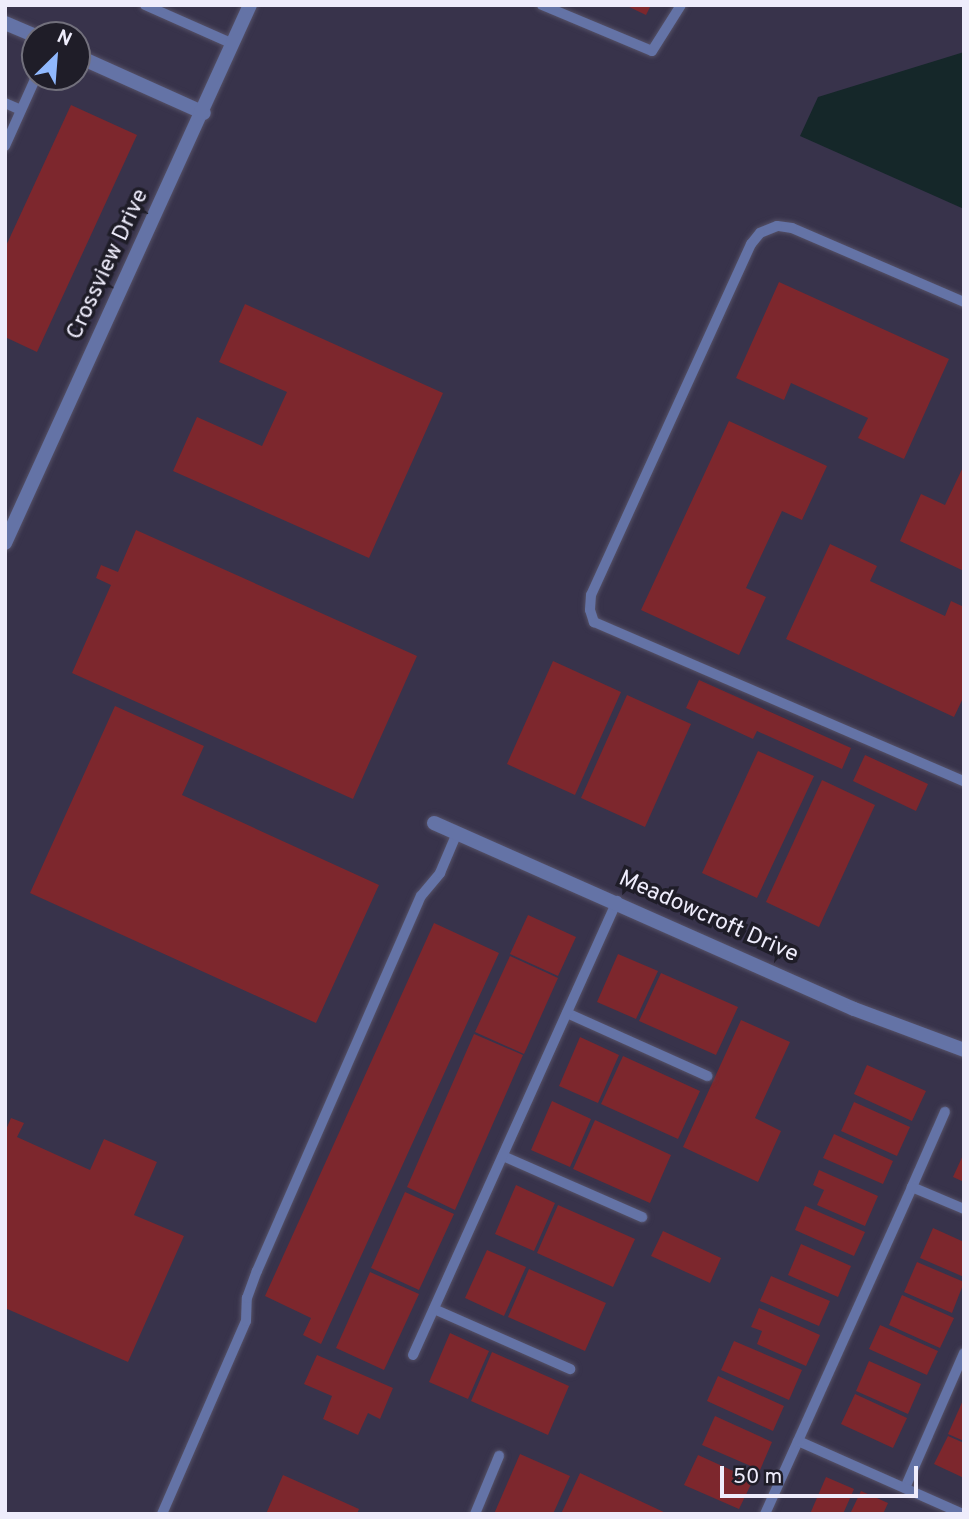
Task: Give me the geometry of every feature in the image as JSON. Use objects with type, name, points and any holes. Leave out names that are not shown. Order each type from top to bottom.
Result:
[{"type":"street","name":"Crossview Drive","points":[[5,543],[204,113],[250,5]]},
{"type":"street","points":[[91,61],[204,113]]},
{"type":"street","name":"Meadowcroft Drive","points":[[434,823],[617,901],[854,1009],[964,1050]]},
{"type":"lane","points":[[145,5],[233,44]]},
{"type":"lane","points":[[542,5],[652,51],[681,5]]},
{"type":"lane","points":[[5,146],[30,91]]},
{"type":"lane","points":[[5,103],[22,110]]},
{"type":"lane","points":[[964,302],[792,228],[777,226],[760,233],[751,244],[608,558],[590,610],[594,622],[964,781]]},
{"type":"lane","points":[[162,1514],[246,1321],[247,1298],[257,1271],[421,896],[440,873],[457,833]]},
{"type":"lane","points":[[413,1355],[617,901]]},
{"type":"lane","points":[[567,1013],[707,1076]]},
{"type":"lane","points":[[765,1514],[945,1112]]},
{"type":"lane","points":[[503,1156],[642,1217]]},
{"type":"lane","points":[[912,1187],[964,1209]]},
{"type":"lane","points":[[434,1309],[570,1369]]},
{"type":"lane","points":[[905,1488],[964,1353]]},
{"type":"lane","points":[[798,1441],[963,1514]]},
{"type":"lane","points":[[475,1514],[499,1455]]},
{"type":"shaded area","points":[[964,52],[964,209],[800,136],[818,97]]},
{"type":"building","points":[[625,5],[651,5],[646,15]]},
{"type":"building","points":[[71,105],[137,135],[37,352],[5,337],[5,248]]},
{"type":"building","points":[[779,282],[949,359],[904,459],[858,438],[868,418],[791,383],[784,400],[736,378]]},
{"type":"building","points":[[245,304],[443,393],[369,558],[173,471],[197,417],[262,446],[287,392],[219,362]]},
{"type":"building","points":[[729,421],[827,466],[802,520],[782,511],[746,588],[766,597],[739,655],[641,610]]},
{"type":"building","points":[[964,465],[964,571],[900,541],[921,494],[945,505]]},
{"type":"building","points":[[136,530],[417,656],[353,799],[72,673],[111,585],[96,578],[101,565],[118,572]]},
{"type":"building","points":[[830,544],[877,566],[870,581],[945,616],[951,601],[964,607],[964,696],[954,717],[786,639]]},
{"type":"building","points":[[553,661],[621,692],[575,795],[507,764]]},
{"type":"building","points":[[699,680],[851,748],[842,769],[757,731],[753,739],[686,708]]},
{"type":"building","points":[[627,695],[691,724],[645,827],[581,798]]},
{"type":"building","points":[[115,706],[204,746],[182,795],[379,885],[316,1023],[30,893]]},
{"type":"building","points":[[758,751],[814,776],[757,898],[702,873]]},
{"type":"building","points":[[865,755],[928,784],[916,811],[853,781]]},
{"type":"building","points":[[822,780],[875,805],[819,927],[766,902]]},
{"type":"building","points":[[528,915],[576,937],[558,976],[510,954]]},
{"type":"building","points":[[434,923],[499,953],[321,1344],[303,1335],[311,1318],[265,1296]]},
{"type":"building","points":[[618,954],[658,971],[636,1019],[597,1002]]},
{"type":"building","points":[[510,956],[558,978],[524,1054],[475,1032]]},
{"type":"building","points":[[661,973],[738,1007],[716,1055],[639,1021]]},
{"type":"building","points":[[741,1020],[790,1042],[755,1118],[781,1131],[758,1182],[683,1147]]},
{"type":"building","points":[[474,1034],[523,1055],[455,1210],[407,1187]]},
{"type":"building","points":[[580,1037],[619,1055],[598,1103],[559,1086]]},
{"type":"building","points":[[623,1056],[700,1091],[678,1139],[601,1104]]},
{"type":"building","points":[[867,1065],[926,1091],[912,1121],[854,1094]]},
{"type":"building","points":[[552,1101],[591,1119],[570,1167],[531,1150]]},
{"type":"building","points":[[854,1102],[910,1127],[897,1156],[841,1131]]},
{"type":"building","points":[[11,1118],[24,1123],[17,1137],[90,1170],[104,1139],[157,1162],[134,1215],[184,1236],[128,1362],[5,1308],[5,1132]]},
{"type":"building","points":[[595,1120],[671,1155],[650,1203],[573,1169]]},
{"type":"building","points":[[834,1134],[893,1161],[883,1184],[823,1158]]},
{"type":"building","points":[[964,1153],[964,1182],[953,1177]]},
{"type":"building","points":[[819,1170],[878,1196],[865,1226],[817,1205],[824,1190],[813,1185]]},
{"type":"building","points":[[516,1185],[555,1203],[534,1251],[495,1234]]},
{"type":"building","points":[[405,1192],[454,1214],[419,1290],[371,1268]]},
{"type":"building","points":[[558,1205],[635,1239],[613,1287],[537,1253]]},
{"type":"building","points":[[805,1206],[865,1232],[854,1256],[795,1230]]},
{"type":"building","points":[[933,1228],[964,1242],[964,1277],[920,1258]]},
{"type":"building","points":[[663,1231],[721,1258],[710,1283],[651,1256]]},
{"type":"building","points":[[801,1244],[851,1266],[838,1297],[788,1275]]},
{"type":"building","points":[[487,1250],[526,1267],[504,1316],[465,1298]]},
{"type":"building","points":[[917,1262],[964,1282],[952,1313],[904,1292]]},
{"type":"building","points":[[529,1269],[606,1303],[585,1351],[508,1317]]},
{"type":"building","points":[[370,1272],[419,1294],[384,1370],[336,1348]]},
{"type":"building","points":[[771,1276],[830,1301],[819,1326],[760,1301]]},
{"type":"building","points":[[902,1295],[954,1318],[940,1348],[889,1325]]},
{"type":"building","points":[[759,1308],[820,1335],[806,1366],[757,1344],[762,1331],[751,1327]]},
{"type":"building","points":[[880,1325],[938,1351],[927,1375],[869,1349]]},
{"type":"building","points":[[450,1333],[489,1351],[468,1399],[429,1382]]},
{"type":"building","points":[[734,1341],[802,1370],[789,1400],[721,1370]]},
{"type":"building","points":[[492,1352],[569,1386],[548,1435],[471,1401]]},
{"type":"building","points":[[317,1355],[393,1388],[380,1419],[368,1413],[358,1435],[323,1419],[332,1396],[304,1384]]},
{"type":"building","points":[[869,1361],[921,1384],[908,1414],[856,1391]]},
{"type":"building","points":[[718,1376],[784,1406],[773,1431],[707,1401]]},
{"type":"building","points":[[855,1394],[907,1418],[893,1448],[841,1424]]},
{"type":"building","points":[[964,1398],[964,1441],[948,1434]]},
{"type":"building","points":[[715,1416],[772,1442],[760,1470],[702,1445]]},
{"type":"building","points":[[948,1436],[964,1443],[964,1478],[934,1464]]},
{"type":"building","points":[[520,1454],[570,1476],[553,1514],[494,1514]]},
{"type":"building","points":[[698,1455],[753,1480],[739,1509],[684,1485]]},
{"type":"building","points":[[580,1473],[668,1514],[561,1514]]},
{"type":"building","points":[[283,1475],[359,1509],[357,1514],[266,1514]]},
{"type":"building","points":[[826,1477],[854,1489],[843,1514],[810,1514]]},
{"type":"building","points":[[861,1491],[888,1503],[883,1514],[850,1514]]}]
